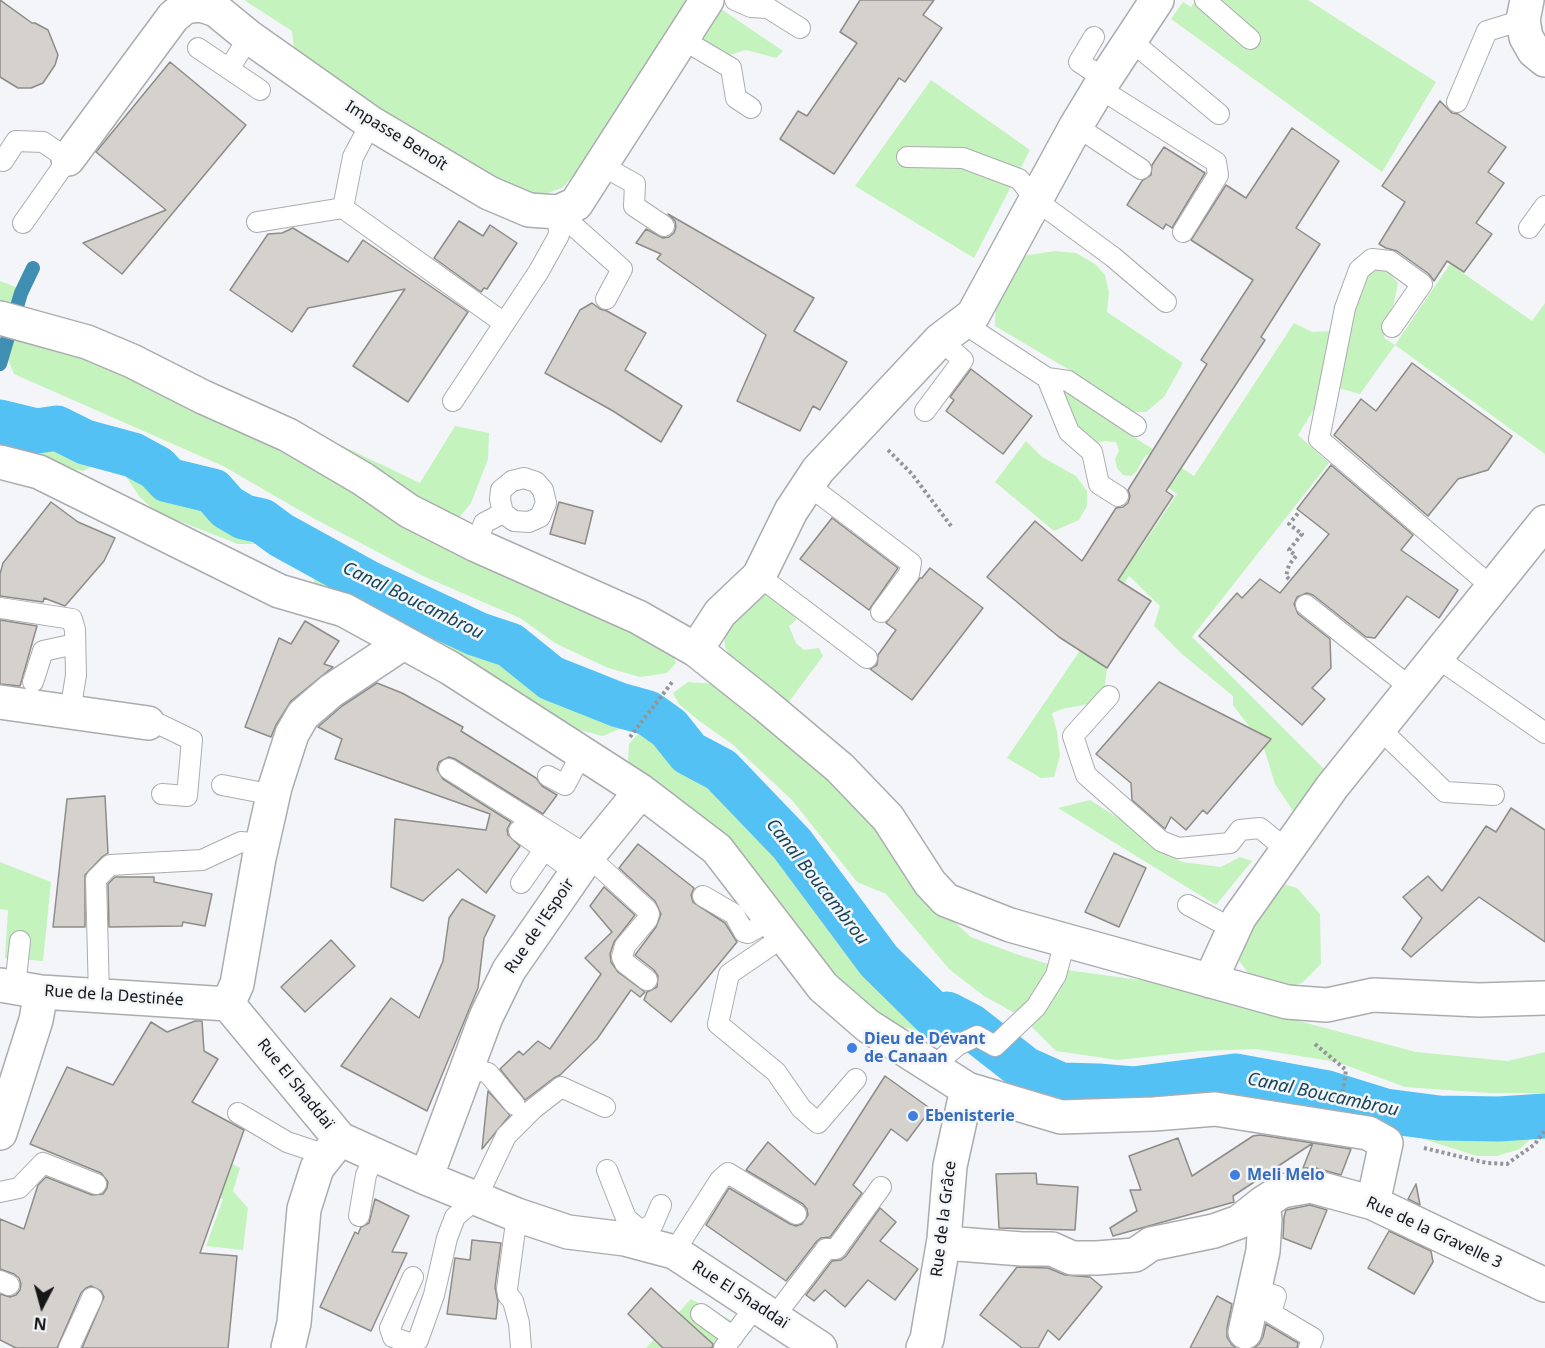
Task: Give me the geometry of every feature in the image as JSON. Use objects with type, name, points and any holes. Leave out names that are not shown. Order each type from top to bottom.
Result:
[{"type":"street","points":[[558,212],[576,204],[706,0]]},
{"type":"street","points":[[696,650],[720,613],[759,576],[791,511],[818,470],[952,331],[973,315],[1077,126],[1157,0]]},
{"type":"street","name":"Impasse Benoît","points":[[68,159],[173,17],[185,7],[201,3],[216,10],[371,123],[489,193],[529,210],[558,212]]},
{"type":"street","points":[[1525,10],[1526,37],[1534,51],[1545,60]]},
{"type":"street","points":[[0,318],[87,342],[288,435],[363,479],[409,511],[476,545],[638,617],[696,650],[840,768],[888,818],[930,883],[946,900],[1010,925],[1287,1002],[1327,1005],[1373,995],[1479,1000],[1545,998]]},
{"type":"street","points":[[0,462],[39,472],[279,591],[344,610],[450,668],[641,791],[717,849],[823,987],[868,1026],[966,1089],[1060,1117],[1154,1114],[1215,1109],[1377,1138],[1373,1203]]},
{"type":"street","points":[[1210,981],[1233,928],[1332,787],[1545,522]]},
{"type":"street","points":[[228,1004],[237,984],[273,795],[292,734],[303,715],[331,691],[403,643]]},
{"type":"street","points":[[0,702],[147,723]]},
{"type":"street","name":"Rue de l'Espoir","points":[[426,1178],[486,1017],[509,970],[582,864],[641,791]]},
{"type":"street","points":[[0,1132],[36,1020],[18,988]]},
{"type":"street","name":"Rue de la Destinée","points":[[18,988],[99,996],[228,1004]]},
{"type":"street","name":"Rue El Shaddaï","points":[[228,1004],[333,1147],[375,1155],[476,1199],[568,1232],[640,1236],[674,1252],[820,1348]]},
{"type":"street","name":"Rue de la Grâce","points":[[923,1348],[927,1339],[944,1239],[950,1166],[966,1089]]},
{"type":"street","points":[[288,1348],[294,1323],[304,1209],[317,1168],[333,1147]]},
{"type":"street","name":"Rue de la Gravelle 3","points":[[944,1239],[958,1244],[1052,1249],[1072,1258],[1136,1255],[1151,1244],[1214,1231],[1239,1222],[1282,1191],[1311,1186],[1373,1203],[1545,1285]]},
{"type":"street","points":[[1244,1340],[1263,1251],[1265,1219],[1263,1203]]},
{"type":"lane","points":[[735,0],[751,8],[768,8],[800,28]]},
{"type":"lane","points":[[1204,0],[1250,39]]},
{"type":"lane","points":[[1456,102],[1487,31],[1525,10]]},
{"type":"lane","points":[[229,69],[249,36]]},
{"type":"lane","points":[[1094,37],[1078,62],[1102,84],[1216,162],[1218,175],[1183,232]]},
{"type":"lane","points":[[682,39],[731,68],[736,98],[751,108]]},
{"type":"lane","points":[[1130,40],[1219,114]]},
{"type":"lane","points":[[198,48],[260,90]]},
{"type":"lane","points":[[343,208],[353,157],[371,123]]},
{"type":"lane","points":[[1077,126],[1141,169]]},
{"type":"lane","points":[[3,161],[16,141],[43,142],[68,159],[23,223]]},
{"type":"lane","points":[[907,157],[963,158],[1020,179],[1037,201],[1113,257],[1166,302]]},
{"type":"lane","points":[[601,165],[635,184],[634,206],[664,226]]},
{"type":"lane","points":[[1529,228],[1545,206]]},
{"type":"lane","points":[[257,222],[343,208],[504,323]]},
{"type":"lane","points":[[558,212],[622,269],[606,299]]},
{"type":"lane","points":[[453,401],[539,271],[559,236],[558,212]]},
{"type":"lane","points":[[1392,327],[1422,284],[1390,261],[1372,259],[1359,270],[1346,308],[1320,439],[1492,587]]},
{"type":"lane","points":[[952,331],[1047,378],[1068,381],[1136,426]]},
{"type":"lane","points":[[925,411],[963,360],[952,331]]},
{"type":"lane","points":[[1047,378],[1070,432],[1092,452],[1099,484],[1118,496]]},
{"type":"lane","points":[[808,485],[911,563],[909,574],[881,612]]},
{"type":"lane","points":[[476,545],[484,523],[503,513]]},
{"type":"lane","points":[[759,576],[867,658]]},
{"type":"lane","points":[[1306,605],[1411,688]]},
{"type":"lane","points":[[0,608],[72,619],[75,630],[76,675],[70,712]]},
{"type":"lane","points":[[33,682],[43,651],[75,644]]},
{"type":"lane","points":[[1436,657],[1545,733]]},
{"type":"lane","points":[[1109,696],[1073,736],[1086,775],[1161,841],[1178,848],[1230,843],[1240,830],[1260,828],[1287,850]]},
{"type":"lane","points":[[147,723],[161,725],[192,740],[187,796],[162,794]]},
{"type":"lane","points":[[1379,728],[1445,792],[1494,795]]},
{"type":"lane","points":[[548,776],[565,785],[594,761]]},
{"type":"lane","points":[[449,769],[647,910],[649,914],[647,920],[625,946],[622,957],[625,963],[647,980]]},
{"type":"lane","points":[[222,784],[273,795]]},
{"type":"lane","points":[[519,831],[544,850],[582,864]]},
{"type":"lane","points":[[99,996],[96,879],[110,864],[202,860],[242,842],[263,844]]},
{"type":"lane","points":[[520,883],[544,850]]},
{"type":"lane","points":[[704,896],[734,914],[744,932],[777,928]]},
{"type":"lane","points":[[1188,905],[1233,928]]},
{"type":"lane","points":[[777,928],[729,974],[718,1024],[776,1072],[801,1108],[818,1123],[856,1079]]},
{"type":"lane","points":[[18,988],[20,941]]},
{"type":"lane","points":[[937,1070],[944,1057],[958,1045],[977,1036],[995,1046],[1036,1007],[1056,975],[1065,941]]},
{"type":"lane","points":[[468,1067],[488,1073],[515,1105]]},
{"type":"lane","points":[[413,1277],[390,1328],[393,1337],[409,1343],[418,1340],[434,1295],[447,1238],[455,1217],[476,1199],[506,1136],[533,1109],[561,1087],[605,1107]]},
{"type":"lane","points":[[238,1113],[286,1142],[333,1147]]},
{"type":"lane","points":[[359,1216],[366,1175],[375,1155]]},
{"type":"lane","points":[[0,1192],[19,1188],[43,1163],[96,1184]]},
{"type":"lane","points":[[674,1252],[731,1166],[796,1214]]},
{"type":"lane","points":[[607,1170],[626,1218],[640,1236],[653,1224],[662,1205]]},
{"type":"lane","points":[[701,1314],[729,1342],[765,1312],[826,1249],[836,1249],[881,1187]]},
{"type":"lane","points":[[517,1215],[507,1289],[519,1323],[521,1348]]},
{"type":"lane","points":[[1255,1289],[1276,1296],[1271,1313],[1313,1338],[1309,1348]]},
{"type":"lane","points":[[69,1348],[92,1298]]},
{"type":"path","points":[[862,424],[912,474],[951,526]]},
{"type":"path","points":[[1289,565],[1296,556],[1289,550],[1302,534],[1289,524],[1300,511]]},
{"type":"path","points":[[594,761],[696,650]]},
{"type":"path","points":[[1287,1002],[1301,1032],[1346,1070],[1342,1099],[1377,1138],[1487,1163],[1507,1164],[1535,1144],[1545,1130]]},
{"type":"green space","points":[[244,0],[689,0],[592,156],[562,188],[536,197],[500,190],[295,55],[292,31]]},
{"type":"green space","points":[[1196,0],[1308,0],[1436,82],[1382,172],[1171,19],[1183,2],[1191,7]]},
{"type":"green space","points":[[721,9],[783,51],[776,58],[746,50],[723,57],[701,43]]},
{"type":"green space","points":[[931,80],[1030,150],[974,258],[855,186]]},
{"type":"green space","points":[[1055,251],[1076,253],[1095,264],[1105,275],[1109,292],[1107,312],[1183,363],[1164,397],[1146,412],[1128,412],[1073,372],[995,326],[996,301],[1022,256]]},
{"type":"green space","points":[[1450,264],[1532,321],[1545,303],[1545,454],[1395,345]]},
{"type":"green space","points":[[1377,270],[1387,271],[1398,283],[1394,303],[1384,324],[1384,338],[1395,345],[1360,394],[1338,388],[1319,401],[1298,435],[1329,463],[1192,637],[1325,770],[1293,811],[1275,784],[1263,745],[1233,705],[1233,696],[1182,654],[1154,626],[1160,606],[1129,576],[1090,635],[1107,532],[1138,552],[1177,494],[1169,488],[1179,474],[1150,454],[1145,456],[1137,471],[1131,476],[1123,475],[1117,468],[1115,459],[1119,451],[1116,442],[1097,443],[1079,433],[1062,390],[1194,476],[1294,323],[1312,332],[1330,331],[1349,320],[1367,274]]},
{"type":"green space","points":[[0,281],[16,287],[8,313],[0,312]]},
{"type":"green space","points":[[14,338],[161,359],[420,483],[455,426],[489,433],[488,459],[471,503],[461,515],[448,542],[512,580],[580,607],[673,655],[676,663],[667,673],[640,677],[608,668],[555,643],[520,618],[423,576],[313,518],[223,466],[14,374],[7,357]]},
{"type":"green space","points":[[0,412],[60,427],[88,437],[100,459],[83,471],[0,445]]},
{"type":"green space","points":[[1026,441],[1042,457],[1076,476],[1087,491],[1087,506],[1079,520],[1054,531],[995,482]]},
{"type":"green space","points":[[129,464],[228,505],[260,522],[267,528],[270,537],[263,544],[238,544],[156,512],[139,496],[125,475]]},
{"type":"green space","points":[[338,571],[391,585],[393,602],[373,608],[314,587],[314,578],[321,572]]},
{"type":"green space","points":[[762,593],[780,597],[797,610],[796,620],[789,626],[796,643],[804,650],[819,648],[823,656],[788,703],[734,662],[725,647],[724,635],[727,621]]},
{"type":"green space","points":[[448,610],[472,624],[499,646],[530,656],[629,706],[626,726],[603,736],[575,729],[443,650],[430,635],[435,614]]},
{"type":"green space","points":[[1081,649],[1107,668],[1105,685],[1093,703],[1052,713],[1060,756],[1054,777],[1041,778],[1007,758]]},
{"type":"green space","points":[[688,682],[727,685],[866,814],[942,911],[971,937],[1067,970],[1147,981],[1416,1052],[1508,1061],[1545,1052],[1545,1093],[1489,1093],[1405,1087],[1337,1062],[1256,1049],[1200,1051],[1117,1060],[1056,1051],[1022,1017],[984,996],[949,969],[886,894],[857,882],[792,800],[732,744],[679,704],[673,693]]},
{"type":"green space","points":[[662,718],[682,730],[748,791],[863,936],[911,986],[927,1012],[919,1031],[899,1026],[870,1013],[628,761],[629,744],[648,723]]},
{"type":"green space","points":[[1090,800],[1120,819],[1153,846],[1182,862],[1221,867],[1240,857],[1252,861],[1216,905],[1058,808]]},
{"type":"green space","points":[[0,862],[51,882],[43,961],[5,958],[8,910],[0,909]]},
{"type":"green space","points":[[1280,883],[1297,888],[1320,914],[1321,964],[1302,983],[1277,990],[1254,981],[1235,955]]},
{"type":"green space","points":[[1231,1067],[1264,1070],[1339,1087],[1371,1098],[1414,1105],[1527,1110],[1535,1126],[1533,1136],[1520,1149],[1497,1156],[1477,1156],[1414,1136],[1388,1134],[1196,1102],[1183,1087],[1192,1075]]},
{"type":"green space","points":[[199,1146],[240,1168],[233,1191],[248,1208],[243,1250],[206,1246],[223,1199],[179,1182]]},
{"type":"green space","points":[[691,1299],[753,1330],[733,1348],[646,1348]]},
{"type":"building","points":[[0,0],[32,23],[48,30],[58,55],[55,65],[43,83],[31,88],[18,88],[0,77]]},
{"type":"building","points":[[860,0],[934,0],[923,15],[942,28],[905,82],[899,78],[834,174],[780,139],[798,111],[807,116],[857,43],[840,32]]},
{"type":"building","points":[[170,62],[246,125],[122,274],[83,243],[166,210],[96,152]]},
{"type":"building","points":[[1440,101],[1452,113],[1458,114],[1506,147],[1488,172],[1504,183],[1476,223],[1492,234],[1464,272],[1447,261],[1434,281],[1429,274],[1397,251],[1379,244],[1405,202],[1382,186]]},
{"type":"building","points":[[1292,128],[1339,161],[1296,228],[1320,244],[1261,337],[1265,340],[1166,491],[1173,496],[1118,580],[1151,601],[1107,668],[1059,637],[987,577],[1035,521],[1082,561],[1116,508],[1128,503],[1130,496],[1128,490],[1207,364],[1201,360],[1253,280],[1191,240],[1226,185],[1246,198]]},
{"type":"building","points":[[1164,147],[1205,173],[1172,228],[1166,224],[1163,229],[1127,205],[1142,181],[1151,175],[1152,165]]},
{"type":"building","points":[[668,214],[814,298],[794,331],[847,362],[820,410],[813,406],[800,431],[737,401],[766,335],[657,259],[661,254],[636,243],[646,229],[663,238],[674,233],[675,221]]},
{"type":"building","points":[[459,221],[483,236],[490,225],[517,243],[487,289],[484,288],[481,292],[434,258]]},
{"type":"building","points":[[293,228],[348,262],[363,240],[468,312],[408,402],[353,366],[405,289],[308,308],[292,332],[230,290],[268,234],[282,233]]},
{"type":"building","points":[[592,303],[646,333],[625,370],[682,406],[661,442],[613,411],[545,373],[580,310]]},
{"type":"building","points":[[1412,363],[1512,436],[1488,470],[1458,479],[1428,516],[1334,435],[1361,399],[1376,411]]},
{"type":"building","points":[[971,369],[1032,416],[1003,454],[946,411],[954,400],[950,397]]},
{"type":"building","points":[[1331,465],[1413,535],[1401,550],[1458,590],[1439,618],[1407,596],[1375,638],[1366,637],[1313,595],[1307,593],[1297,597],[1294,604],[1298,614],[1330,639],[1331,668],[1312,688],[1325,699],[1302,725],[1199,636],[1237,593],[1242,598],[1260,579],[1280,593],[1329,534],[1297,509]]},
{"type":"building","points":[[51,502],[78,522],[115,538],[104,561],[65,606],[44,598],[43,602],[0,596],[0,574],[3,563]]},
{"type":"building","points":[[559,502],[593,511],[585,544],[550,534]]},
{"type":"building","points":[[832,518],[898,568],[869,610],[800,559]]},
{"type":"building","points":[[930,568],[983,608],[912,700],[870,669],[877,665],[878,655],[896,630],[886,623]]},
{"type":"building","points":[[0,620],[37,626],[20,686],[0,684]]},
{"type":"building","points":[[305,621],[339,641],[324,664],[333,667],[291,701],[271,737],[245,727],[279,638],[291,644]]},
{"type":"building","points":[[1159,682],[1271,739],[1207,814],[1203,810],[1186,830],[1171,817],[1165,829],[1132,800],[1131,783],[1096,754]]},
{"type":"building","points":[[377,683],[402,693],[463,727],[461,731],[536,778],[542,786],[557,795],[543,814],[455,759],[449,757],[439,762],[437,769],[443,779],[511,822],[507,829],[508,835],[520,846],[486,893],[458,869],[423,901],[391,887],[395,819],[486,830],[490,814],[335,759],[342,739],[318,727],[342,706]]},
{"type":"building","points":[[105,796],[108,853],[85,875],[85,927],[53,927],[67,799]]},
{"type":"building","points":[[1511,808],[1545,830],[1545,942],[1479,897],[1411,957],[1402,949],[1422,918],[1403,897],[1428,876],[1442,891],[1486,826],[1496,832]]},
{"type":"building","points":[[638,844],[694,888],[691,895],[693,902],[725,923],[737,942],[671,1022],[644,1000],[647,992],[657,987],[658,976],[635,955],[656,927],[661,914],[655,901],[619,868]]},
{"type":"building","points":[[1114,853],[1146,868],[1119,927],[1085,912]]},
{"type":"building","points":[[115,877],[154,877],[154,882],[212,894],[205,926],[183,922],[182,926],[109,927],[108,884]]},
{"type":"building","points":[[604,887],[635,915],[614,942],[610,954],[611,962],[618,972],[645,992],[640,997],[631,990],[597,1039],[560,1075],[525,1100],[500,1069],[519,1051],[523,1055],[538,1041],[550,1049],[601,974],[585,958],[612,932],[590,906]]},
{"type":"building","points":[[462,899],[495,916],[484,938],[478,988],[427,1111],[341,1066],[391,998],[419,1018],[443,961],[449,918]]},
{"type":"building","points":[[331,940],[355,966],[305,1012],[281,987]]},
{"type":"building","points":[[195,1021],[202,1021],[204,1051],[218,1059],[192,1102],[244,1130],[200,1253],[237,1256],[228,1348],[82,1348],[104,1297],[101,1291],[91,1286],[81,1293],[57,1348],[16,1348],[0,1340],[0,1294],[10,1297],[16,1295],[21,1284],[19,1278],[14,1274],[0,1269],[0,1219],[24,1229],[38,1185],[46,1177],[92,1195],[103,1194],[107,1188],[108,1182],[101,1173],[30,1144],[67,1067],[113,1085],[151,1022],[167,1032]]},
{"type":"building","points":[[885,1076],[931,1109],[907,1141],[891,1129],[853,1185],[862,1193],[830,1237],[817,1241],[786,1281],[706,1225],[729,1188],[790,1224],[796,1226],[802,1224],[808,1215],[803,1204],[746,1170],[768,1142],[815,1185]]},
{"type":"building","points":[[488,1091],[510,1115],[482,1149]]},
{"type":"building","points":[[1260,1135],[1313,1143],[1233,1196],[1234,1202],[1113,1236],[1110,1228],[1137,1211],[1130,1190],[1141,1190],[1129,1156],[1178,1138],[1192,1176],[1253,1136]]},
{"type":"building","points":[[1313,1143],[1351,1149],[1341,1175],[1316,1168],[1303,1168]]},
{"type":"building","points":[[1036,1173],[1037,1184],[1078,1187],[1075,1230],[999,1228],[996,1174]]},
{"type":"building","points":[[1416,1184],[1420,1205],[1408,1199]]},
{"type":"building","points":[[375,1199],[409,1216],[392,1252],[407,1253],[371,1331],[320,1307],[355,1232],[358,1234],[361,1227],[369,1223]]},
{"type":"building","points":[[1310,1205],[1327,1210],[1311,1249],[1283,1238],[1286,1210]]},
{"type":"building","points":[[880,1208],[896,1222],[880,1241],[918,1269],[895,1300],[868,1280],[845,1307],[825,1290],[814,1301],[806,1295],[832,1261],[841,1260],[846,1256]]},
{"type":"building","points":[[1389,1231],[1431,1251],[1433,1262],[1414,1294],[1368,1268]]},
{"type":"building","points":[[472,1240],[501,1243],[495,1287],[498,1302],[496,1319],[447,1314],[455,1258],[470,1260]]},
{"type":"building","points":[[1017,1267],[1048,1268],[1065,1275],[1090,1277],[1102,1287],[1059,1340],[1048,1330],[1038,1348],[1022,1348],[980,1315]]},
{"type":"building","points":[[651,1288],[713,1344],[712,1348],[663,1348],[628,1314]]},
{"type":"building","points":[[1217,1296],[1232,1304],[1227,1337],[1236,1348],[1190,1348]]},
{"type":"building","points":[[1266,1324],[1298,1343],[1297,1348],[1254,1348],[1263,1337]]},
{"type":"waterway","points":[[0,364],[21,293],[33,268]]},
{"type":"waterway","name":"Canal Boucambrou","points":[[0,422],[37,431],[57,428],[85,442],[133,455],[157,468],[168,480],[213,491],[227,507],[244,517],[262,521],[281,535],[370,584],[477,634],[510,645],[551,678],[619,705],[648,713],[669,728],[689,753],[721,770],[792,844],[879,961],[937,1018],[947,1014],[970,1026],[1025,1069],[1061,1085],[1133,1089],[1235,1076],[1327,1093],[1385,1111],[1439,1118],[1499,1119],[1545,1116]]},
{"type":"place","name":"Dieu de Dévant de Canaan","points":[[852,1048]]},
{"type":"place","name":"Ebenisterie","points":[[913,1116]]},
{"type":"place","name":"Meli Melo","points":[[1235,1175]]}]
